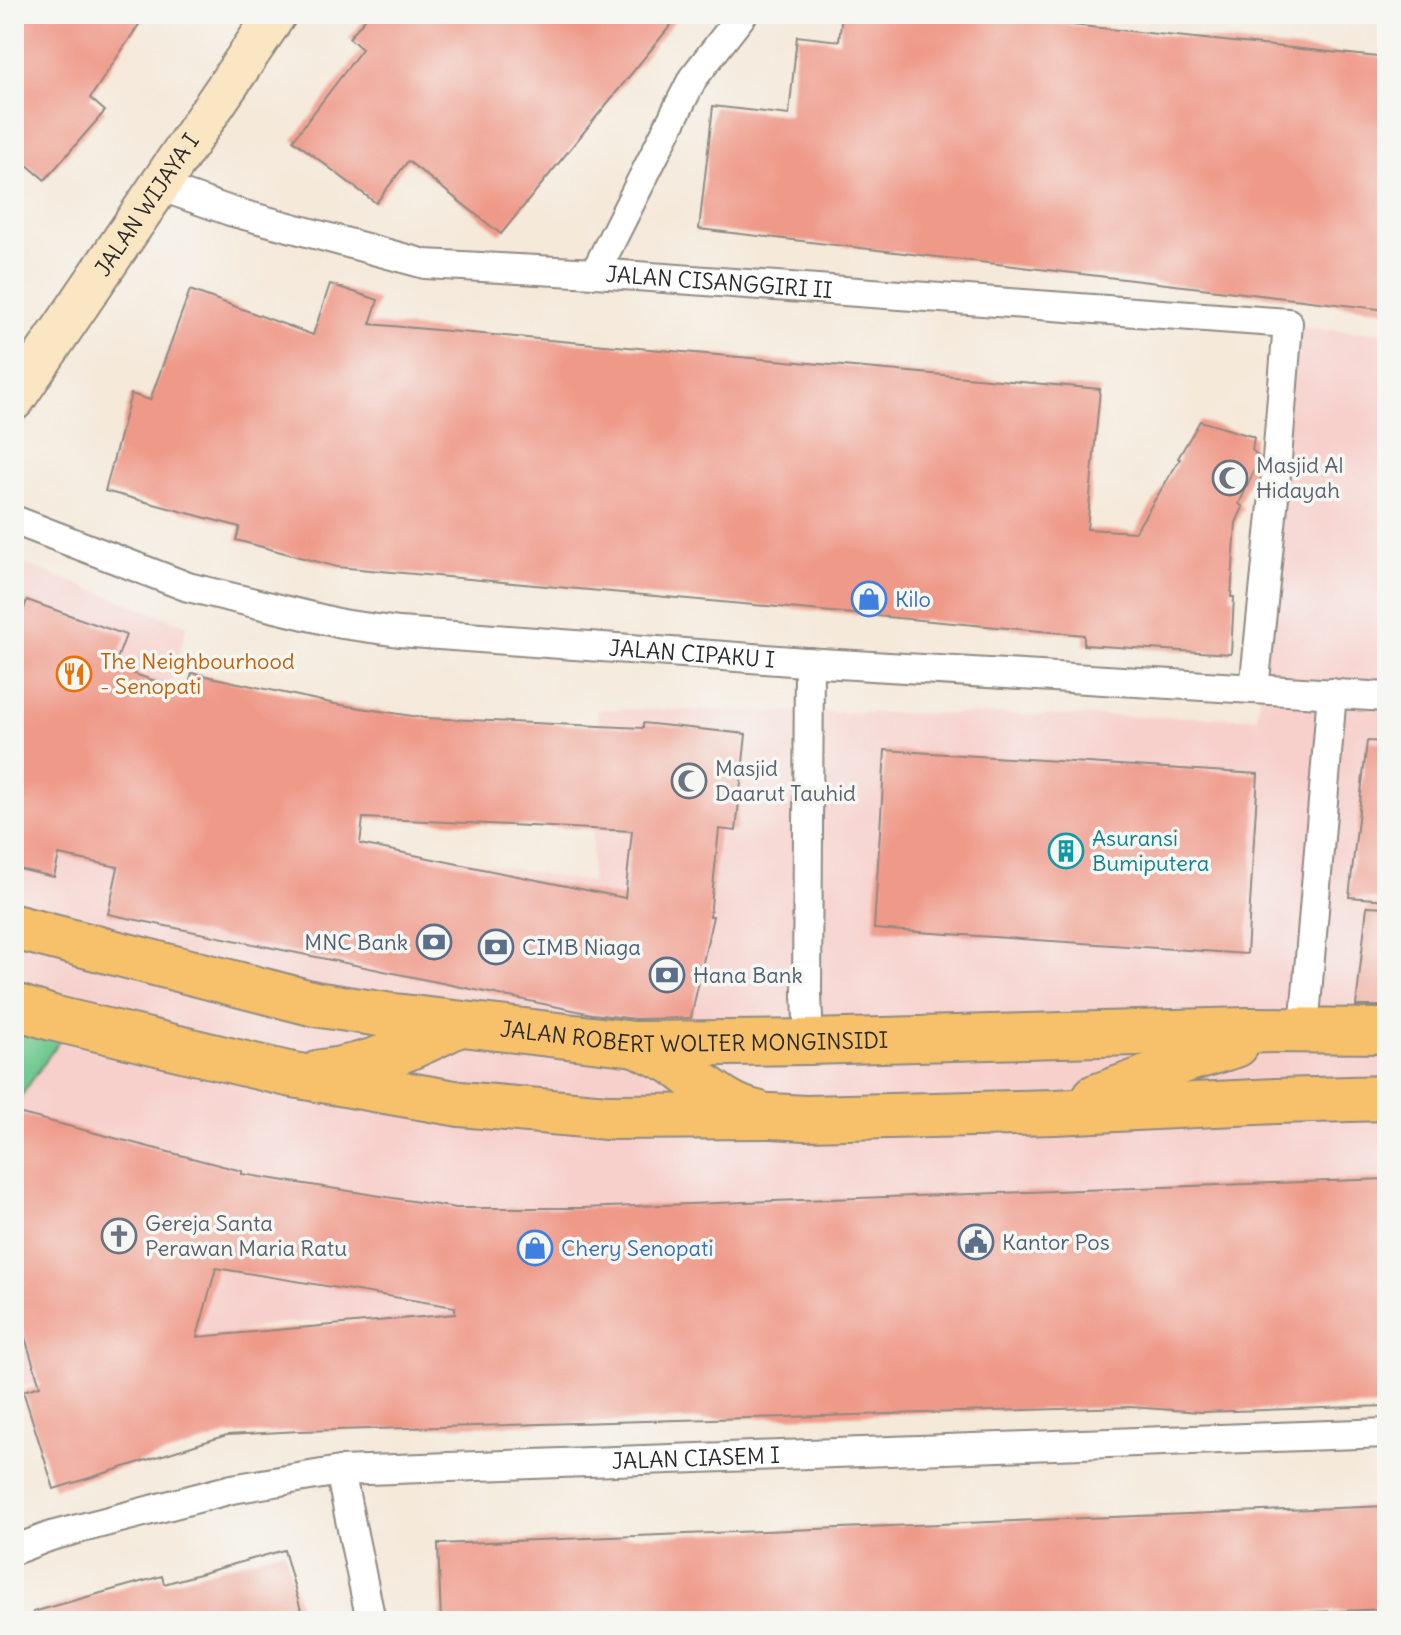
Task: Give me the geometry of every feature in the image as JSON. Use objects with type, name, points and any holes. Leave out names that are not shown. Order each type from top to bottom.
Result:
[{"type":"main road","name":"JALAN WIJAYA I","points":[[15,397],[276,14]]},
{"type":"main road","name":"JALAN ROBERT WOLTER MONGINSIDI","points":[[14,927],[315,1004],[635,1044],[1290,1030],[1387,1031]]},
{"type":"main road","points":[[14,1006],[52,1018],[288,1074],[460,1104],[592,1116],[805,1118],[1055,1112],[1387,1098]]},
{"type":"main road","points":[[288,1074],[355,1067],[461,1023]]},
{"type":"main road","points":[[1055,1112],[1142,1080],[1179,1062],[1290,1030],[1365,1041],[1387,1054]]},
{"type":"main road","points":[[635,1044],[668,1060],[744,1110],[772,1116]]},
{"type":"street","points":[[595,273],[693,78],[743,14]]},
{"type":"street","name":"JALAN CISANGGIRI II","points":[[159,186],[230,211],[425,264],[595,273],[1288,323],[1254,689]]},
{"type":"street","name":"JALAN CIPAKU I","points":[[14,520],[188,587],[342,624],[399,632],[809,662],[1387,697]]},
{"type":"street","points":[[809,662],[809,1042]]},
{"type":"street","points":[[1290,1030],[1332,693]]},
{"type":"street","name":"JALAN CIASEM I","points":[[14,1550],[51,1536],[232,1489],[340,1471],[1387,1433]]},
{"type":"street","points":[[340,1471],[371,1621]]},
{"type":"shaded area","points":[[1288,328],[1387,333],[1387,1289],[276,1323],[14,1389],[14,560],[187,626],[139,791],[260,822],[591,883],[598,709],[1257,718]]},
{"type":"green space","points":[[14,1009],[72,1023],[14,1106]]},
{"type":"building","points":[[14,14],[146,14],[90,98],[105,111],[45,180],[14,154]]},
{"type":"building","points":[[369,14],[680,14],[501,234],[408,161],[376,203],[293,140],[362,49],[349,38]]},
{"type":"building","points":[[842,14],[967,14],[1387,58],[1387,310],[699,229],[713,106],[789,115],[797,36],[839,41]]},
{"type":"building","points":[[330,284],[378,300],[370,324],[1100,389],[1087,529],[1135,532],[1200,421],[1254,437],[1252,450],[1260,458],[1239,504],[1243,507],[1236,523],[1231,654],[1084,645],[1084,635],[337,567],[236,540],[240,527],[105,491],[131,394],[150,400],[190,290],[313,335]]},
{"type":"building","points":[[27,600],[126,635],[114,667],[187,692],[192,673],[335,704],[425,718],[643,728],[643,723],[746,734],[736,831],[719,829],[710,916],[713,916],[691,1018],[636,1019],[592,1014],[108,914],[118,867],[59,855],[54,877],[14,868],[14,636]],"holes":[[[363,818],[632,831],[625,898],[360,844]]]},
{"type":"building","points":[[1367,741],[1387,742],[1387,900],[1349,897]]},
{"type":"building","name":"Asuransi Bumiputera","points":[[885,750],[1258,774],[1247,954],[874,929]]},
{"type":"building","points":[[1367,906],[1387,907],[1387,1006],[1356,1006]]},
{"type":"building","points":[[14,1112],[242,1171],[242,1174],[456,1208],[580,1208],[1387,1179],[1387,1406],[1201,1412],[1130,1407],[227,1435],[54,1489],[23,1391],[40,1386],[14,1302]],"holes":[[[216,1268],[455,1307],[455,1314],[197,1337]]]},
{"type":"building","points":[[1387,1506],[1387,1609],[1092,1621],[441,1621],[438,1544]]},
{"type":"building","points":[[284,1550],[304,1621],[35,1621],[33,1612],[162,1576],[164,1584]]},
{"type":"place","name":"Masjid Al Hidayah","points":[[1230,478]]},
{"type":"place","name":"Kilo","points":[[869,599]]},
{"type":"place","name":"The Neighbourhood - Senopati","points":[[74,674]]},
{"type":"place","name":"Masjid Daarut Tauhid","points":[[689,781]]},
{"type":"place","name":"Asuransi Bumiputera","points":[[1066,851]]},
{"type":"place","name":"MNC Bank","points":[[434,942]]},
{"type":"place","name":"CIMB Niaga","points":[[496,947]]},
{"type":"place","name":"Hana Bank","points":[[667,975]]},
{"type":"place","name":"Gereja Santa Perawan Maria Ratu","points":[[119,1236]]},
{"type":"place","name":"Kantor Pos","points":[[976,1242]]},
{"type":"place","name":"Chery Senopati","points":[[535,1248]]}]
